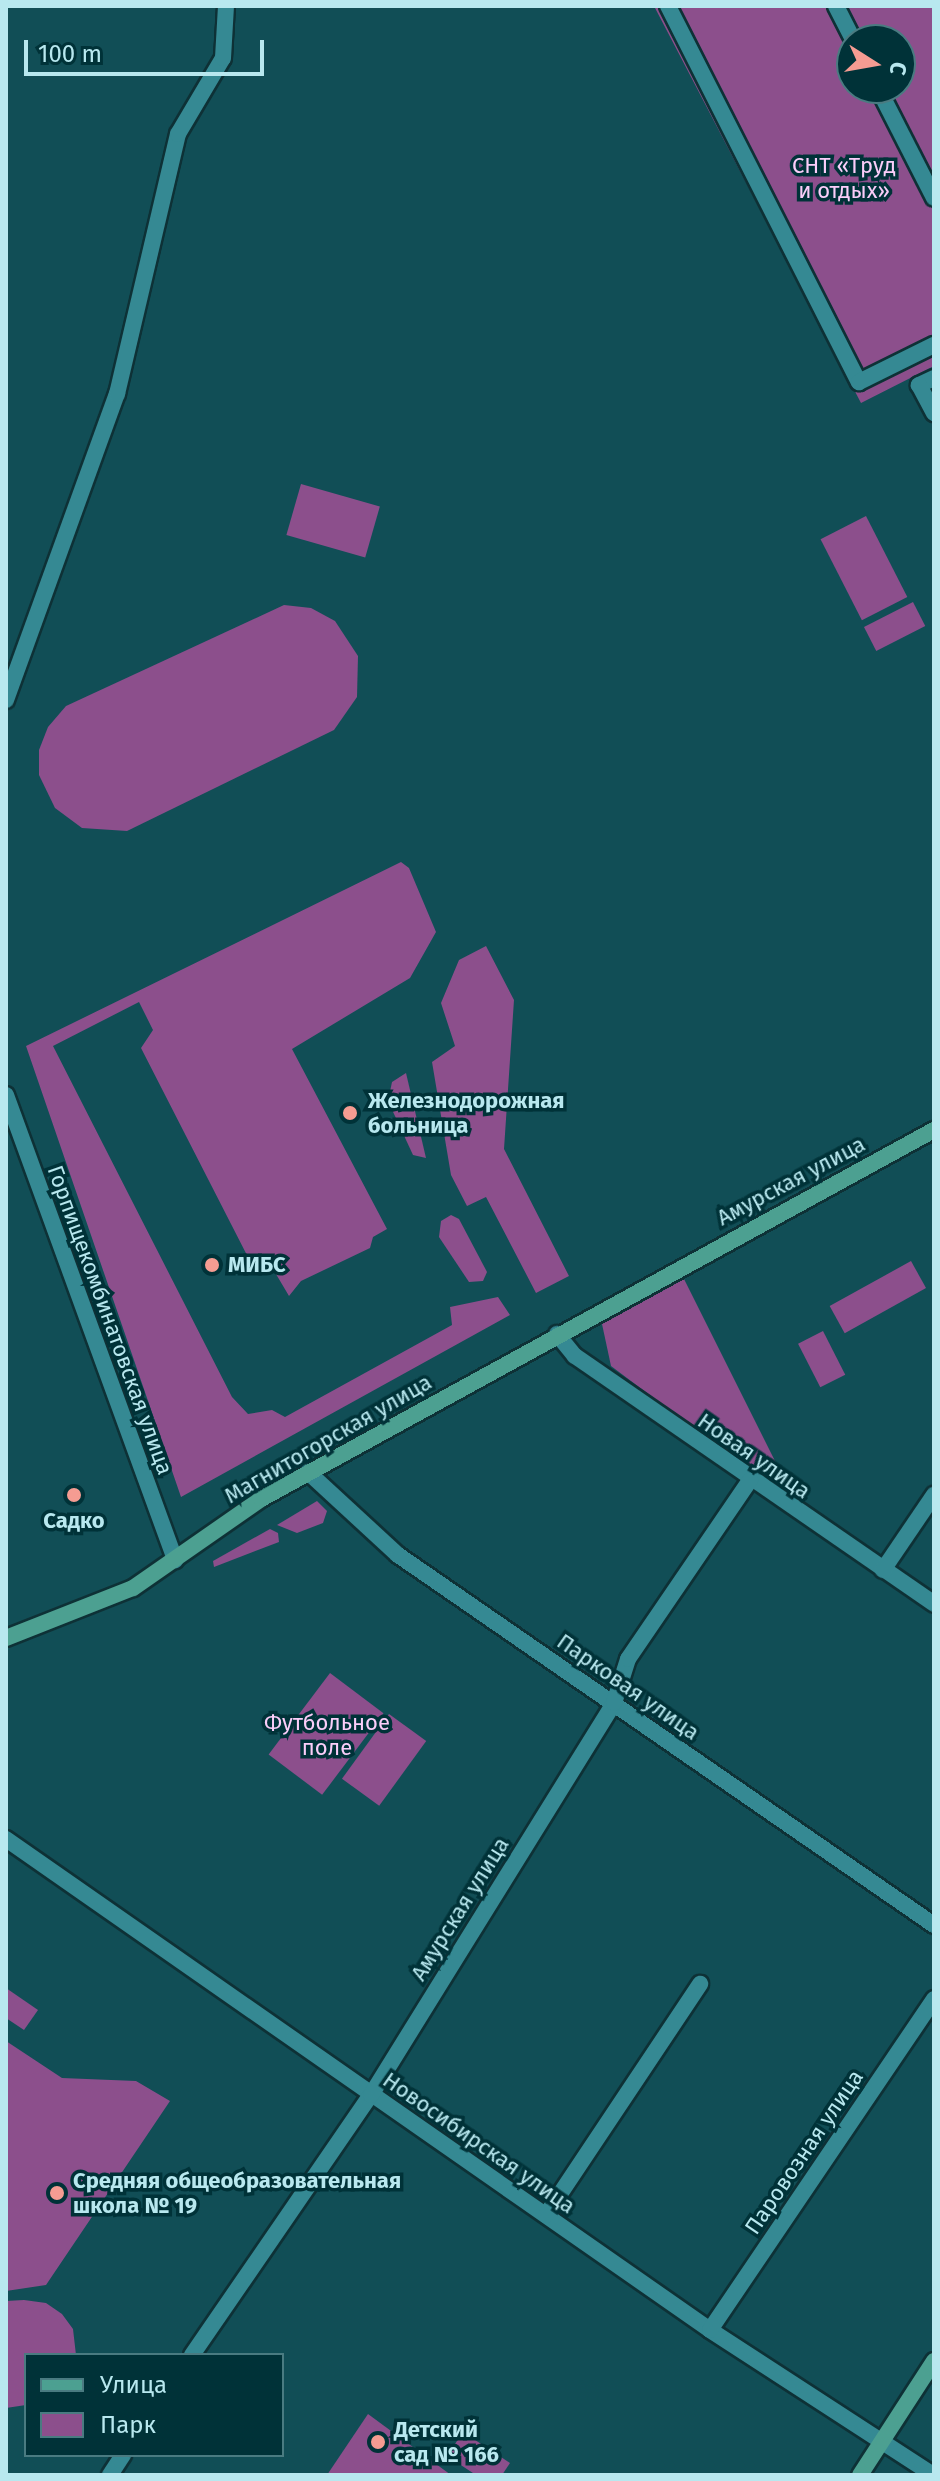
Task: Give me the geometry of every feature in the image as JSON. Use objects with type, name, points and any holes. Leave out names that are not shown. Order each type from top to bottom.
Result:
[{"type":"street","points":[[6,700],[117,394],[178,134],[223,58],[226,6]]},
{"type":"street","points":[[668,6],[859,382],[934,345]]},
{"type":"street","points":[[836,6],[845,24]]},
{"type":"street","points":[[886,104],[934,198]]},
{"type":"street","points":[[927,381],[934,413]]},
{"type":"street","name":"Горпищекомбинатовская улица","points":[[6,1095],[175,1560]]},
{"type":"street","name":"Амурская улица","points":[[670,1271],[934,1130]]},
{"type":"street","name":"Магнитогорская улица","points":[[6,1638],[105,1602],[308,1472],[670,1271]]},
{"type":"street","name":"Новая улица","points":[[557,1334],[575,1356],[750,1480],[934,1604]]},
{"type":"street","name":"Парковая улица","points":[[308,1472],[398,1555],[934,1925]]},
{"type":"street","name":"Амурская улица","points":[[193,2353],[371,2095],[614,1703],[628,1659],[750,1480]]},
{"type":"street","points":[[883,1570],[934,1495]]},
{"type":"street","name":"Новосибирская улица","points":[[6,1839],[710,2330],[933,2475]]},
{"type":"street","points":[[546,2215],[700,1984]]},
{"type":"street","name":"Паровозная улица","points":[[710,2330],[934,1999]]},
{"type":"street","points":[[860,2475],[934,2361]]},
{"type":"street","points":[[110,2475],[122,2457]]},
{"type":"green space","name":"СНТ «Труд и отдых»","points":[[654,6],[934,6],[934,366],[861,403]]},
{"type":"green space","points":[[301,484],[380,507],[365,558],[286,535]]},
{"type":"green space","points":[[866,516],[907,597],[862,620],[821,539]]},
{"type":"green space","points":[[913,602],[925,626],[876,651],[864,627]]},
{"type":"green space","points":[[284,605],[311,608],[335,621],[358,656],[357,697],[334,730],[127,831],[82,828],[55,808],[39,775],[39,750],[48,727],[66,706]]},
{"type":"green space","points":[[401,862],[409,868],[436,932],[410,978],[292,1049],[387,1229],[373,1237],[370,1248],[301,1281],[289,1296],[273,1269],[253,1267],[141,1048],[153,1030],[139,1002],[53,1046],[232,1397],[248,1414],[272,1410],[285,1417],[452,1325],[450,1307],[498,1297],[510,1315],[181,1497],[26,1046]]},
{"type":"green space","points":[[486,946],[514,1000],[504,1149],[569,1276],[536,1293],[486,1197],[467,1206],[451,1175],[432,1062],[455,1046],[441,1003],[459,960]]},
{"type":"green space","points":[[406,1073],[426,1158],[413,1155],[388,1101],[392,1082]]},
{"type":"green space","points":[[451,1215],[459,1219],[487,1272],[483,1281],[469,1282],[439,1237],[441,1221]]},
{"type":"green space","points":[[911,1261],[926,1288],[845,1333],[830,1306]]},
{"type":"green space","points":[[684,1279],[781,1473],[776,1490],[611,1366],[602,1324]]},
{"type":"green space","points":[[823,1331],[845,1375],[820,1387],[798,1344]]},
{"type":"green space","points":[[317,1501],[327,1511],[323,1523],[297,1533],[277,1525]]},
{"type":"green space","points":[[270,1529],[278,1533],[279,1542],[214,1567],[213,1561]]},
{"type":"green space","name":"Футбольное поле","points":[[330,1673],[384,1713],[322,1795],[269,1754]]},
{"type":"green space","points":[[389,1714],[426,1741],[379,1806],[342,1779]]},
{"type":"green space","points":[[6,1988],[38,2010],[24,2030],[6,2018]]},
{"type":"green space","name":"Средняя общеобразовательная школа № 19","points":[[6,2041],[62,2078],[136,2081],[170,2101],[46,2285],[6,2291]]},
{"type":"green space","points":[[6,2301],[46,2303],[62,2314],[73,2329],[76,2353],[24,2353],[24,2405],[6,2408]]},
{"type":"green space","name":"Детский сад № 166","points":[[368,2414],[451,2475],[327,2475]]},
{"type":"green space","points":[[463,2432],[510,2463],[502,2475],[476,2475],[447,2456]]},
{"type":"place","name":"Железнодорожная больница","points":[[350,1113]]},
{"type":"place","name":"МИБС","points":[[212,1265]]},
{"type":"place","name":"Садко","points":[[74,1495]]},
{"type":"place","name":"Средняя общеобразовательная школа № 19","points":[[57,2193]]},
{"type":"place","name":"Детский сад № 166","points":[[378,2442]]}]
